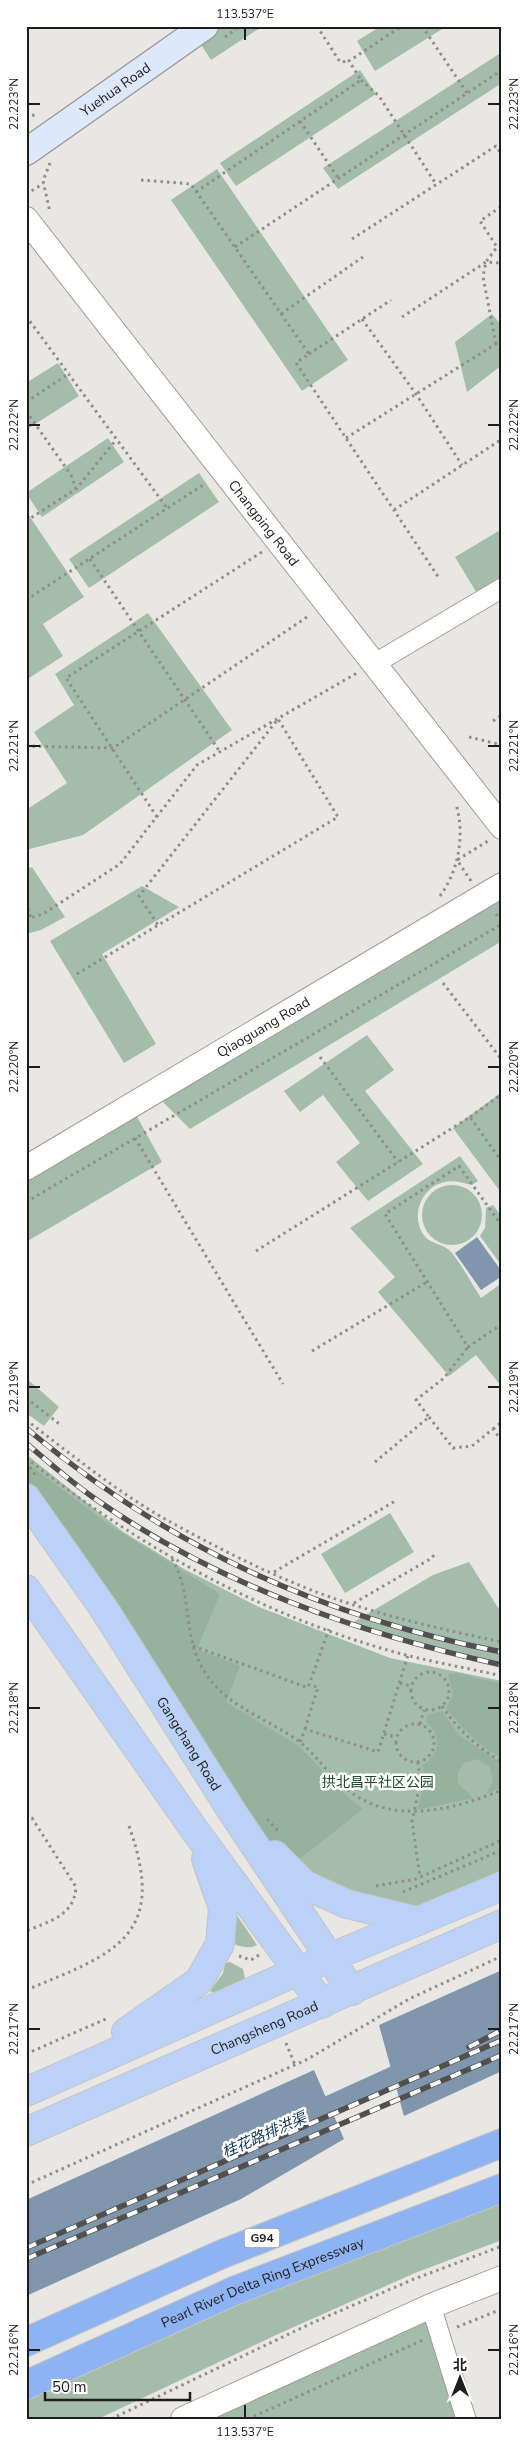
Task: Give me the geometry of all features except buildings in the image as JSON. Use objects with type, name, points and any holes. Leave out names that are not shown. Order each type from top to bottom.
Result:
[{"type":"highway","name":"G94","points":[[26,2342],[220,2255],[502,2143]]},
{"type":"highway","name":"Pearl River Delta Ring Expressway","points":[[26,2385],[236,2290],[502,2188]]},
{"type":"main road","name":"Yuehua Road","points":[[26,152],[214,32]]},
{"type":"main road","name":"Gangchang Road","points":[[26,1498],[104,1609],[231,1810],[352,1991]]},
{"type":"main road","points":[[26,1588],[196,1832],[322,2004]]},
{"type":"main road","points":[[231,1810],[305,1885],[347,1904],[418,1921]]},
{"type":"main road","points":[[51,2081],[157,2012],[199,1981],[220,1944],[223,1908],[196,1832]]},
{"type":"main road","points":[[26,2092],[298,1971],[502,1886]]},
{"type":"main road","name":"Changsheng Road","points":[[26,2132],[502,1924]]},
{"type":"street","name":"Changping Road","points":[[26,219],[502,827]]},
{"type":"street","points":[[374,664],[502,588]]},
{"type":"street","name":"Qiaoguang Road","points":[[26,1168],[502,885]]},
{"type":"street","points":[[183,2419],[431,2306],[502,2278]]},
{"type":"street","points":[[431,2306],[466,2419]]},
{"type":"path","points":[[214,32],[240,26]]},
{"type":"path","points":[[317,26],[340,62],[348,61],[402,26]]},
{"type":"path","points":[[422,26],[467,93]]},
{"type":"path","points":[[348,61],[361,80],[379,96],[436,184]]},
{"type":"path","points":[[235,247],[502,70]]},
{"type":"path","points":[[196,192],[361,80]]},
{"type":"path","points":[[300,121],[338,178]]},
{"type":"path","points":[[352,239],[496,146],[502,155]]},
{"type":"path","points":[[53,217],[45,197],[44,184],[48,164],[54,158]]},
{"type":"path","points":[[141,180],[191,184],[309,354]]},
{"type":"path","points":[[26,194],[44,184]]},
{"type":"path","points":[[402,317],[486,262],[497,247],[480,221],[502,206]]},
{"type":"path","points":[[281,314],[364,257]]},
{"type":"path","points":[[486,262],[502,263]]},
{"type":"path","points":[[486,262],[483,276],[496,344]]},
{"type":"path","points":[[391,300],[296,362],[439,578]]},
{"type":"path","points":[[26,316],[168,508]]},
{"type":"path","points":[[362,319],[416,394],[462,465]]},
{"type":"path","points":[[346,438],[502,340]]},
{"type":"path","points":[[26,402],[70,374]]},
{"type":"path","points":[[26,411],[71,474],[76,489]]},
{"type":"path","points":[[394,510],[502,439]]},
{"type":"path","points":[[26,521],[76,489],[116,440]]},
{"type":"path","points":[[26,600],[224,472]]},
{"type":"path","points":[[157,817],[66,678],[266,549]]},
{"type":"path","points":[[90,559],[220,752]]},
{"type":"path","points":[[26,746],[113,748],[327,603]]},
{"type":"path","points":[[26,920],[44,914],[120,864],[197,765],[374,664]]},
{"type":"path","points":[[493,721],[502,715]]},
{"type":"path","points":[[77,974],[338,817],[278,719]]},
{"type":"path","points":[[158,925],[139,896],[278,719]]},
{"type":"path","points":[[469,737],[502,745]]},
{"type":"path","points":[[438,899],[454,869],[459,848],[459,820],[456,805],[451,797]]},
{"type":"path","points":[[26,902],[31,918]]},
{"type":"path","points":[[26,1202],[502,924]]},
{"type":"path","points":[[443,983],[502,1060]]},
{"type":"path","points":[[320,1057],[398,1162]]},
{"type":"path","points":[[256,1251],[470,1117],[502,1094]]},
{"type":"path","points":[[470,1117],[502,1162]]},
{"type":"path","points":[[135,1138],[283,1384]]},
{"type":"path","points":[[468,1347],[385,1214],[459,1166],[502,1226]]},
{"type":"path","points":[[312,1351],[427,1282]]},
{"type":"path","points":[[502,1324],[468,1347],[444,1378],[416,1400],[453,1448],[472,1446],[502,1422]]},
{"type":"path","points":[[26,1398],[62,1426]]},
{"type":"path","points":[[375,1462],[429,1417]]},
{"type":"path","points":[[26,1420],[88,1467],[164,1518],[273,1573],[319,1593],[399,1618],[502,1642]]},
{"type":"path","points":[[493,1429],[502,1441]]},
{"type":"path","points":[[26,1458],[74,1494],[172,1559],[268,1608],[408,1655],[502,1676]]},
{"type":"path","points":[[273,1573],[397,1500]]},
{"type":"path","points":[[354,1604],[432,1558],[435,1553]]},
{"type":"path","points":[[172,1559],[184,1588],[193,1646],[203,1670],[222,1694],[300,1742],[342,1786],[357,1797],[382,1809],[413,1812],[455,1806],[502,1790]]},
{"type":"path","points":[[309,1685],[328,1629]]},
{"type":"path","points":[[193,1646],[306,1687],[309,1685],[318,1688],[300,1742]]},
{"type":"path","points":[[305,1729],[378,1752],[408,1655]]},
{"type":"path","points":[[423,1673],[435,1673],[441,1675],[445,1680],[449,1691],[448,1698],[442,1706],[434,1711],[424,1710],[415,1704],[412,1699],[411,1686],[418,1676],[423,1673]]},
{"type":"path","points":[[400,1683],[411,1686]]},
{"type":"path","points":[[442,1706],[464,1735],[476,1746],[502,1762]]},
{"type":"path","points":[[420,1724],[424,1710]]},
{"type":"path","points":[[408,1724],[420,1724],[430,1731],[434,1743],[430,1755],[418,1762],[412,1762],[400,1756],[395,1744],[396,1737],[403,1727],[408,1724]]},
{"type":"path","points":[[384,1734],[396,1737]]},
{"type":"path","points":[[418,1762],[420,1783],[412,1822],[420,1877]]},
{"type":"path","points":[[26,1821],[32,1818],[76,1887],[76,1898],[69,1910],[58,1918],[26,1932]]},
{"type":"path","points":[[26,1990],[92,1963],[118,1944],[136,1922],[143,1898],[142,1874],[129,1826]]},
{"type":"path","points":[[372,1886],[390,1885],[420,1877],[502,1840]]},
{"type":"path","points":[[395,1894],[410,1890],[502,1850]]},
{"type":"path","points":[[26,2185],[308,2059],[409,1999],[502,1956]]},
{"type":"path","points":[[26,2054],[115,2015]]},
{"type":"path","points":[[111,2419],[312,2323],[414,2279],[502,2246]]},
{"type":"path","points":[[248,2419],[439,2333],[502,2309]]},
{"type":"green space","points":[[218,26],[263,26],[211,60],[198,40]]},
{"type":"green space","points":[[381,26],[447,26],[375,71],[357,41]]},
{"type":"green space","points":[[502,52],[502,83],[338,189],[323,168]]},
{"type":"green space","points":[[360,70],[376,94],[236,186],[220,163]]},
{"type":"green space","points":[[217,169],[348,360],[302,391],[171,200]]},
{"type":"green space","points":[[492,314],[502,326],[502,365],[467,392],[455,342]]},
{"type":"green space","points":[[58,363],[79,396],[26,430],[26,383]]},
{"type":"green space","points":[[108,438],[124,462],[42,517],[26,493]]},
{"type":"green space","points":[[199,473],[219,502],[89,588],[69,559]]},
{"type":"green space","points":[[26,511],[84,597],[43,624],[63,656],[26,680]]},
{"type":"green space","points":[[502,529],[502,580],[478,595],[455,557]]},
{"type":"green space","points":[[148,613],[232,730],[83,835],[26,850],[26,810],[67,783],[34,732],[74,705],[55,674]]},
{"type":"green space","points":[[32,867],[65,917],[41,930],[26,934],[26,869]]},
{"type":"green space","points":[[142,886],[179,907],[102,954],[156,1044],[124,1063],[50,941]]},
{"type":"green space","points":[[502,891],[502,941],[190,1129],[159,1098]]},
{"type":"green space","points":[[367,1035],[394,1070],[365,1091],[423,1164],[368,1201],[336,1162],[360,1143],[323,1095],[300,1112],[284,1091]]},
{"type":"green space","points":[[502,1092],[502,1194],[453,1128]]},
{"type":"green space","points":[[135,1113],[162,1162],[26,1242],[26,1176]]},
{"type":"green space","points":[[460,1156],[478,1181],[472,1185],[445,1182],[430,1189],[418,1210],[419,1226],[428,1240],[446,1248],[453,1254],[481,1298],[502,1283],[502,1387],[476,1355],[449,1376],[378,1292],[395,1277],[350,1228]]},
{"type":"green space","points":[[446,1185],[458,1185],[469,1190],[477,1198],[482,1209],[480,1227],[469,1240],[458,1245],[446,1245],[435,1240],[427,1232],[422,1221],[422,1209],[427,1198],[435,1190]]},
{"type":"green space","points":[[493,1205],[502,1217],[502,1266],[480,1236],[485,1228],[486,1208]]},
{"type":"green space","points":[[26,1378],[59,1407],[44,1426],[26,1413]]},
{"type":"green space","name":"拱北昌平社区公园","points":[[26,1454],[122,1531],[184,1569],[259,1607],[390,1658],[502,1681],[502,1885],[418,1921],[305,1884],[232,1810],[26,1496]]},
{"type":"green space","points":[[26,1462],[111,1526],[220,1594],[197,1649],[240,1666],[226,1702],[299,1746],[347,1796],[363,1809],[292,1865],[239,1808],[26,1487]]},
{"type":"green space","points":[[390,1513],[414,1552],[345,1593],[321,1554]]},
{"type":"green space","points":[[469,1562],[502,1614],[502,1662],[430,1647],[352,1623],[433,1575]]},
{"type":"green space","points":[[457,1673],[502,1684],[502,1758],[485,1748],[471,1736],[446,1708],[453,1695],[448,1674]]},
{"type":"green space","points":[[442,1711],[459,1735],[502,1764],[502,1787],[486,1794],[493,1781],[490,1767],[477,1759],[464,1763],[458,1775],[460,1786],[473,1798],[417,1810],[424,1783],[423,1765],[433,1755],[437,1745],[435,1733],[426,1722],[428,1715]]},
{"type":"green space","points":[[234,1911],[257,1945],[247,1947],[230,1942]]},
{"type":"green space","points":[[230,1962],[243,1969],[245,1979],[214,1993],[210,1991],[223,1973],[225,1963]]},
{"type":"green space","points":[[502,2194],[502,2240],[415,2273],[276,2335],[98,2419],[26,2419],[26,2391]]},
{"type":"green space","points":[[427,2313],[458,2419],[204,2419]]},
{"type":"water","points":[[477,1237],[502,1272],[502,1276],[481,1290],[455,1253]]},
{"type":"water","points":[[502,1970],[502,2071],[404,2116],[379,2025]]},
{"type":"water","points":[[314,2070],[344,2139],[241,2199],[26,2296],[26,2200]]},
{"type":"waterway","name":"桂花路排洪渠","points":[[306,2116],[418,2065]]},
{"type":"railway","points":[[26,1428],[79,1470],[134,1508],[191,1542],[249,1571],[309,1597],[371,1619],[436,1637],[502,1652]]},
{"type":"railway","points":[[26,1443],[85,1492],[141,1529],[189,1556],[238,1580],[289,1602],[341,1621],[394,1638],[502,1665]]},
{"type":"railway","points":[[469,2047],[502,2030]]},
{"type":"railway","points":[[26,2248],[502,2040]]},
{"type":"railway","points":[[26,2259],[502,2055]]}]
